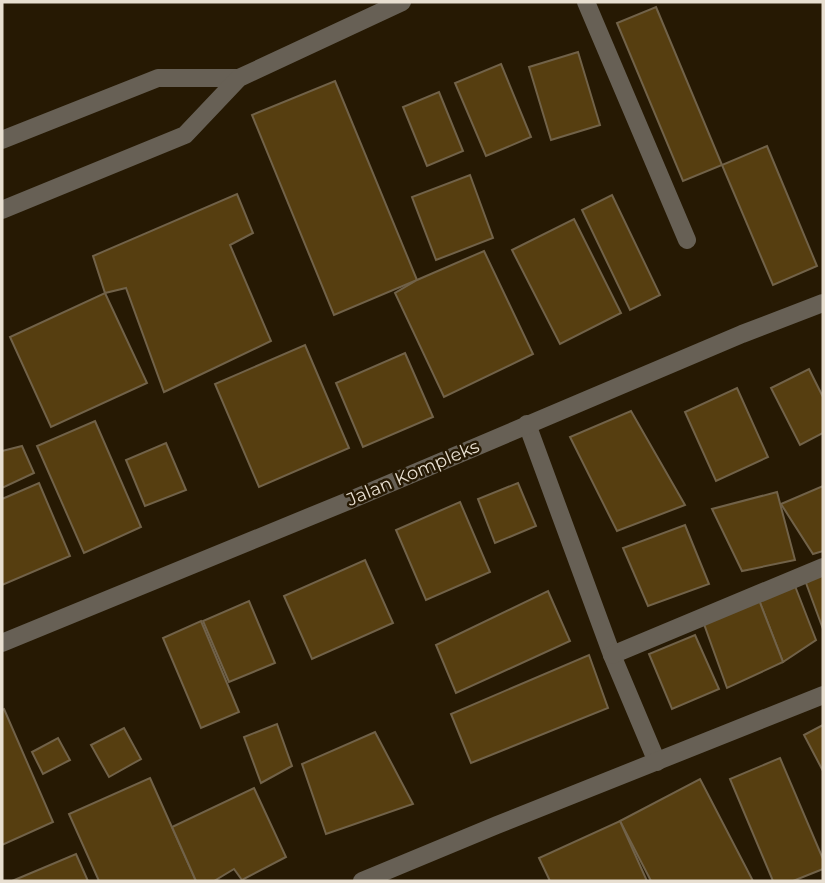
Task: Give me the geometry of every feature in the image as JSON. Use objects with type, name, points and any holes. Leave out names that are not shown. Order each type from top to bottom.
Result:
[{"type":"street","points":[[2,210],[185,135],[239,78],[402,2]]},
{"type":"street","points":[[586,2],[687,240]]},
{"type":"street","points":[[2,140],[158,78],[239,78]]},
{"type":"street","name":"Jalan Kompleks","points":[[2,643],[353,499],[742,334],[823,303]]},
{"type":"street","points":[[527,424],[612,655],[657,762]]},
{"type":"street","points":[[612,655],[823,567]]},
{"type":"street","points":[[362,881],[823,695]]},
{"type":"building","points":[[656,7],[722,165],[683,181],[617,23]]},
{"type":"building","points":[[578,52],[600,125],[551,140],[529,67]]},
{"type":"building","points":[[501,64],[531,137],[486,156],[455,83]]},
{"type":"building","points":[[335,81],[417,280],[334,315],[252,115]]},
{"type":"building","points":[[439,92],[463,151],[427,166],[403,107]]},
{"type":"building","points":[[767,146],[817,266],[773,285],[722,165]]},
{"type":"building","points":[[470,175],[493,238],[436,260],[412,197]]},
{"type":"building","points":[[237,194],[253,233],[230,245],[271,341],[164,392],[126,288],[105,293],[93,256]]},
{"type":"building","points":[[612,195],[660,295],[630,310],[582,210]]},
{"type":"building","points":[[574,219],[621,313],[560,344],[512,250]]},
{"type":"building","points":[[484,251],[533,354],[444,397],[395,293],[417,280]]},
{"type":"building","points":[[105,293],[147,383],[51,427],[10,337]]},
{"type":"building","points":[[305,345],[349,448],[259,487],[215,384]]},
{"type":"building","points":[[405,353],[433,417],[363,447],[336,383]]},
{"type":"building","points":[[809,369],[823,397],[823,433],[800,445],[771,388]]},
{"type":"building","points":[[737,388],[768,457],[716,481],[685,412]]},
{"type":"building","points":[[631,411],[685,505],[617,531],[570,437]]},
{"type":"building","points":[[95,421],[141,527],[84,553],[37,446]]},
{"type":"building","points":[[166,443],[186,490],[145,506],[126,460]]},
{"type":"building","points":[[22,446],[34,473],[2,488],[2,451]]},
{"type":"building","points":[[39,483],[70,556],[2,585],[2,499]]},
{"type":"building","points":[[518,483],[536,526],[495,543],[478,499]]},
{"type":"building","points":[[823,486],[823,551],[813,554],[781,504]]},
{"type":"building","points":[[777,492],[795,560],[742,571],[712,509]]},
{"type":"building","points":[[460,502],[490,572],[426,600],[396,530]]},
{"type":"building","points":[[685,525],[709,584],[648,606],[623,548]]},
{"type":"building","points":[[365,560],[393,623],[312,659],[284,596]]},
{"type":"building","points":[[823,573],[823,629],[806,583]]},
{"type":"building","points":[[795,586],[816,640],[783,662],[759,600]]},
{"type":"building","points":[[548,591],[570,641],[456,693],[436,645]]},
{"type":"building","points":[[759,600],[783,662],[727,688],[704,624]]},
{"type":"building","points":[[249,601],[275,663],[229,682],[203,621]]},
{"type":"building","points":[[201,621],[239,712],[201,728],[163,638]]},
{"type":"building","points":[[695,635],[719,689],[672,709],[649,654]]},
{"type":"building","points":[[589,655],[608,708],[471,763],[451,714]]},
{"type":"building","points":[[4,709],[53,822],[2,845],[2,710]]},
{"type":"building","points":[[277,724],[292,766],[261,783],[244,737]]},
{"type":"building","points":[[823,725],[823,771],[804,735]]},
{"type":"building","points":[[124,728],[141,759],[109,777],[91,745]]},
{"type":"building","points":[[375,732],[413,804],[326,834],[302,764]]},
{"type":"building","points":[[58,738],[70,760],[43,774],[32,752]]},
{"type":"building","points":[[780,758],[823,859],[823,869],[793,881],[773,881],[730,779]]},
{"type":"building","points":[[150,778],[196,881],[99,881],[69,814]]},
{"type":"building","points":[[700,779],[753,881],[651,881],[620,821]]},
{"type":"building","points":[[254,788],[286,857],[242,880],[234,869],[214,881],[196,881],[172,827]]},
{"type":"building","points":[[620,821],[647,881],[550,881],[539,858]]},
{"type":"building","points":[[76,854],[88,881],[12,881]]}]
